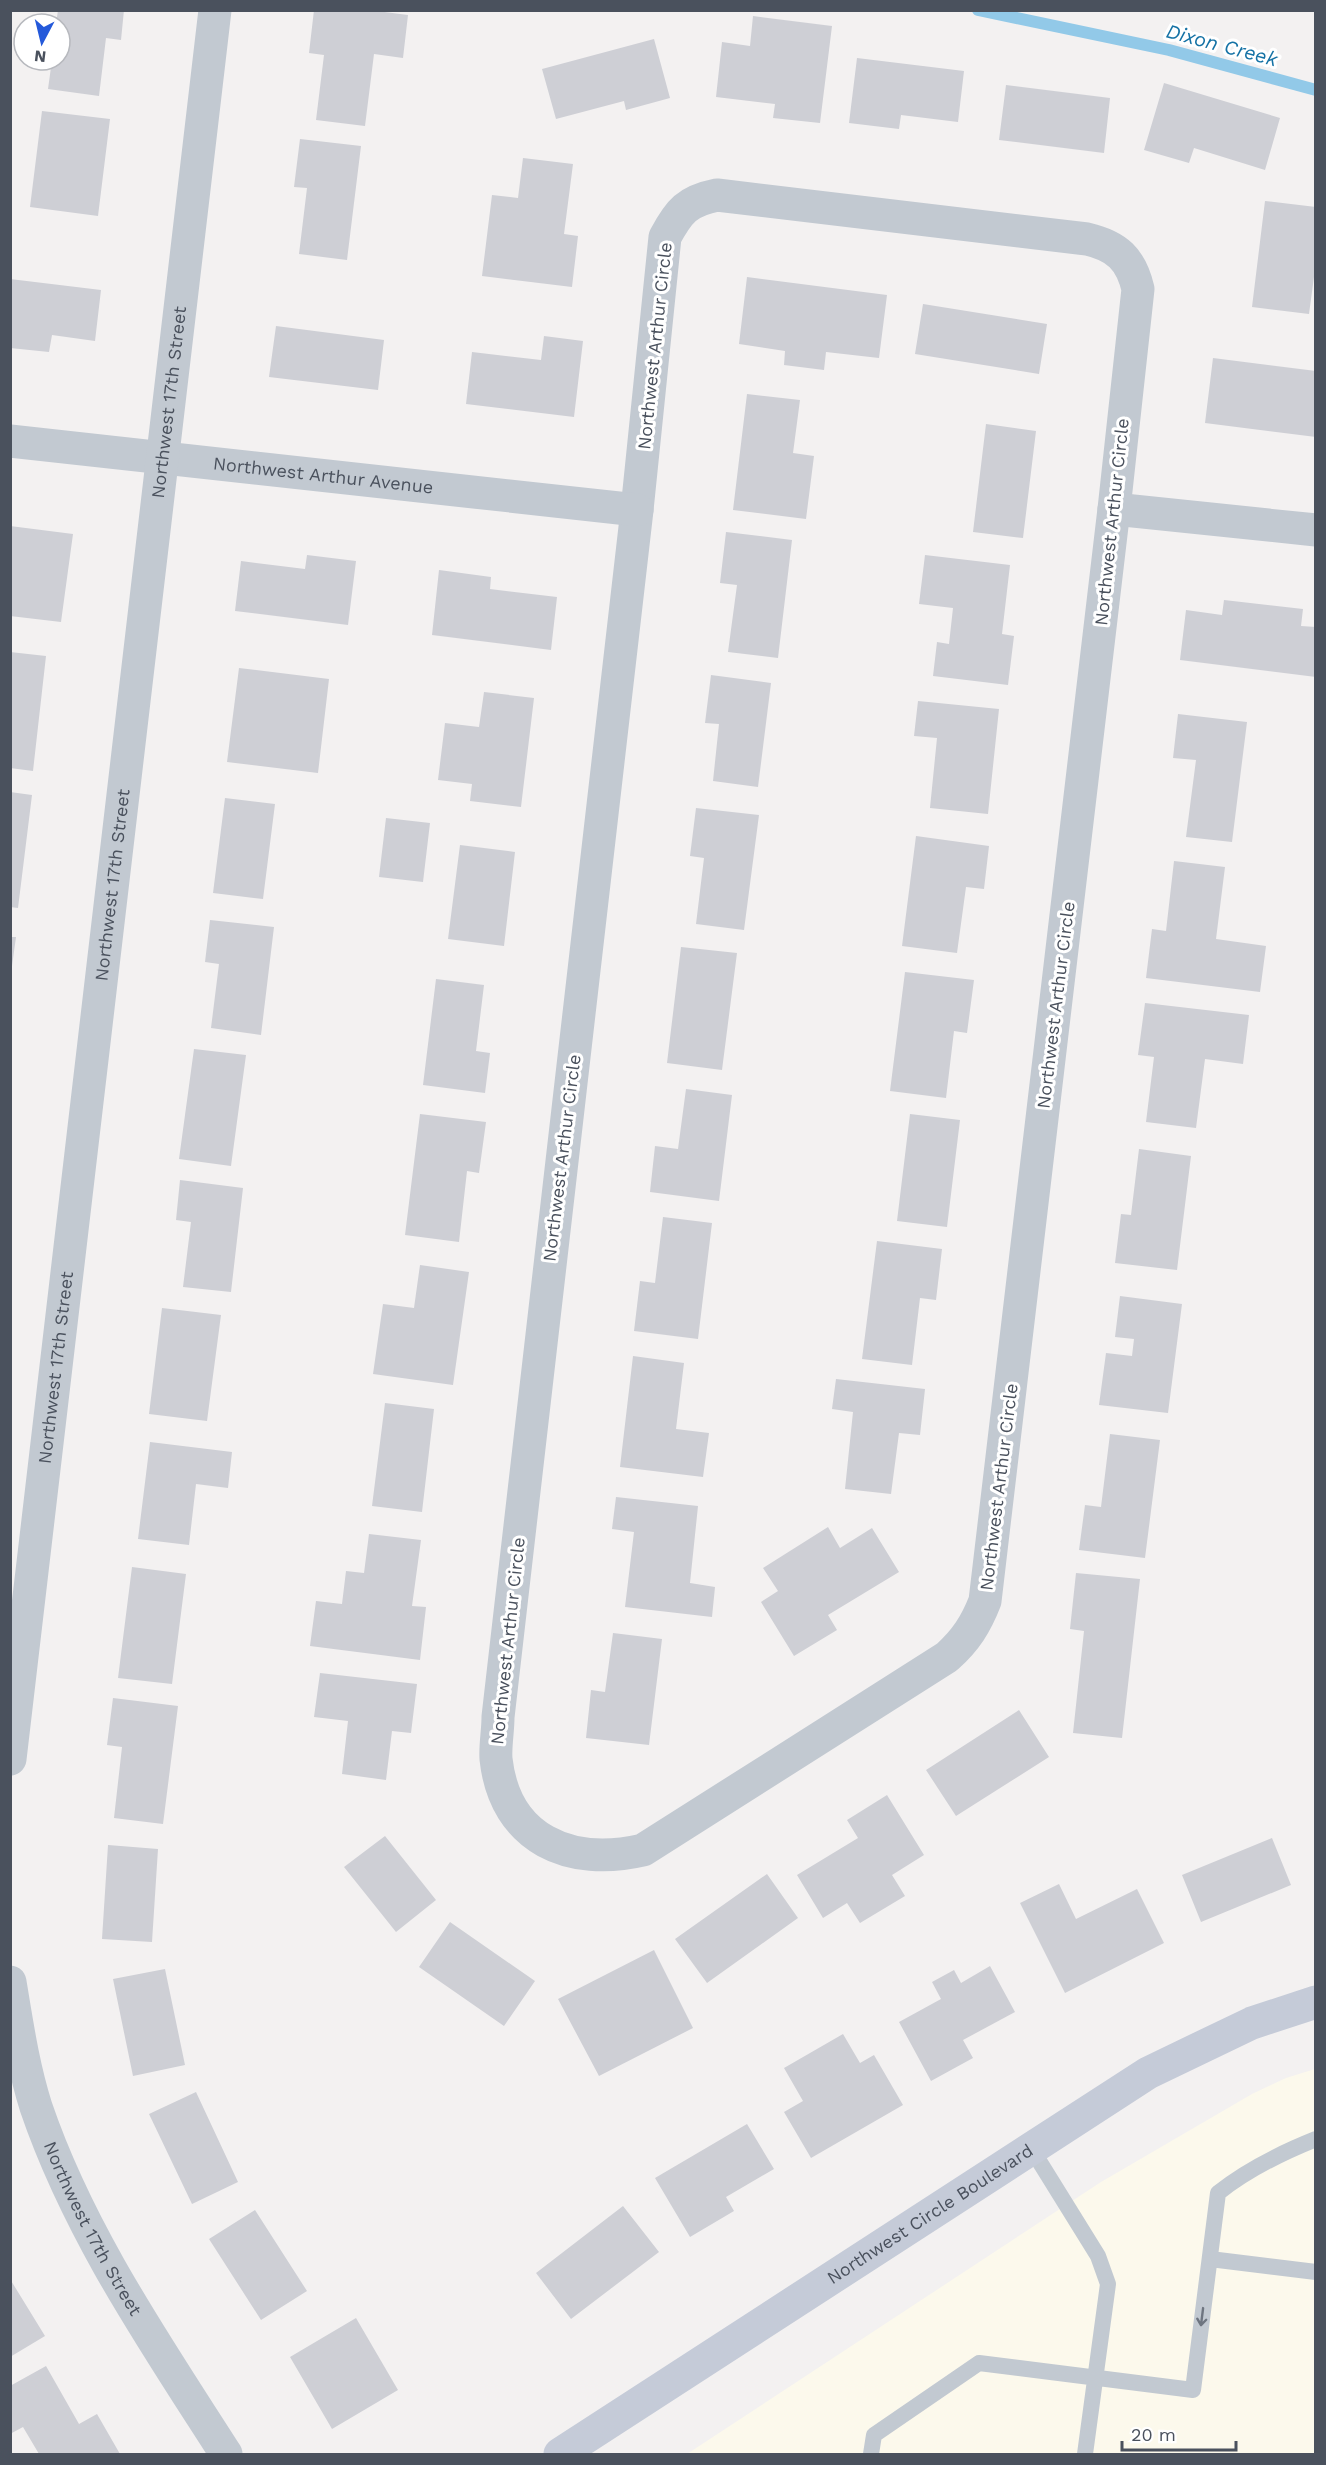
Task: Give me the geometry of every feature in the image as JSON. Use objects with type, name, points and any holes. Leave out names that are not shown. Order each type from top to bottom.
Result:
[{"type":"main road","name":"Northwest Circle Boulevard","points":[[560,2454],[1148,2073],[1252,2023],[1316,2002]]},
{"type":"street","name":"Northwest 17th Street","points":[[10,1759],[14,1694],[164,459],[215,10]]},
{"type":"street","name":"Northwest Arthur Circle","points":[[717,195],[1087,239],[1104,243],[1119,252],[1134,272],[1138,289],[1114,509],[985,1600],[977,1623],[964,1641],[947,1657],[643,1850],[618,1856],[593,1856],[568,1851],[544,1841],[515,1817],[505,1798],[496,1759],[498,1717],[637,510],[665,237],[678,214],[699,199],[717,195]]},
{"type":"street","name":"Northwest Arthur Avenue","points":[[10,441],[637,510]]},
{"type":"street","points":[[1114,509],[1316,530]]},
{"type":"street","name":"Northwest 17th Street","points":[[10,1982],[20,2046],[36,2106],[70,2193],[128,2301],[226,2454]]},
{"type":"lane","points":[[871,2454],[874,2436],[979,2363],[1193,2390],[1218,2193],[1237,2178],[1274,2157],[1316,2139]]},
{"type":"lane","points":[[1031,2148],[1105,2271],[1108,2284],[1085,2454]]},
{"type":"lane","points":[[1210,2259],[1316,2272]]},
{"type":"shaded area","points":[[1315,2069],[1315,2454],[687,2454],[1101,2182],[1252,2094],[1286,2078]]},
{"type":"building","points":[[58,10],[124,10],[121,40],[106,38],[99,96],[48,89],[50,72],[72,72],[72,12],[58,12]]},
{"type":"building","points":[[314,10],[369,10],[408,15],[403,58],[374,54],[365,126],[316,120],[324,55],[309,53]]},
{"type":"building","points":[[753,16],[832,26],[820,123],[773,118],[775,104],[716,97],[722,42],[750,46]]},
{"type":"building","points":[[654,39],[670,98],[626,110],[624,101],[556,119],[542,69]]},
{"type":"building","points":[[857,58],[964,71],[958,122],[901,115],[899,129],[849,123]]},
{"type":"building","points":[[1164,83],[1280,118],[1265,170],[1194,148],[1189,163],[1144,150]]},
{"type":"building","points":[[1006,85],[1110,98],[1104,153],[999,140]]},
{"type":"building","points":[[42,111],[110,119],[98,216],[30,207]]},
{"type":"building","points":[[300,139],[361,146],[347,260],[299,254],[307,188],[294,187]]},
{"type":"building","points":[[523,158],[573,164],[564,234],[578,236],[572,287],[482,276],[492,195],[518,198]]},
{"type":"building","points":[[1265,201],[1316,207],[1316,262],[1309,314],[1252,307]]},
{"type":"building","points":[[747,277],[887,295],[879,358],[826,352],[824,370],[784,365],[785,351],[739,344]]},
{"type":"building","points":[[10,279],[101,290],[95,341],[52,335],[49,352],[10,348]]},
{"type":"building","points":[[923,304],[1047,324],[1039,374],[915,354]]},
{"type":"building","points":[[276,326],[384,340],[378,390],[269,377]]},
{"type":"building","points":[[544,336],[583,341],[574,417],[466,404],[472,352],[541,360]]},
{"type":"building","points":[[1213,358],[1316,371],[1316,437],[1205,423]]},
{"type":"building","points":[[747,394],[800,400],[793,453],[814,456],[806,519],[733,510]]},
{"type":"building","points":[[986,424],[1036,431],[1023,538],[973,532]]},
{"type":"building","points":[[10,526],[73,534],[61,622],[10,616]]},
{"type":"building","points":[[726,532],[792,540],[778,658],[728,652],[737,585],[720,583]]},
{"type":"building","points":[[307,555],[356,561],[348,625],[235,611],[241,561],[305,569]]},
{"type":"building","points":[[925,555],[1010,565],[1002,634],[1014,636],[1008,685],[933,676],[937,642],[949,644],[953,608],[919,604]]},
{"type":"building","points":[[439,570],[491,577],[490,589],[557,597],[551,650],[432,635]]},
{"type":"building","points":[[1224,600],[1303,609],[1301,626],[1316,627],[1316,677],[1180,660],[1186,610],[1222,615]]},
{"type":"building","points":[[10,652],[46,656],[33,771],[10,768]]},
{"type":"building","points":[[239,668],[329,679],[318,773],[227,762]]},
{"type":"building","points":[[711,675],[771,683],[758,787],[713,781],[719,724],[705,723]]},
{"type":"building","points":[[484,692],[534,698],[521,807],[470,801],[472,784],[438,780],[445,723],[479,727]]},
{"type":"building","points":[[918,701],[999,709],[988,814],[930,808],[937,738],[914,736]]},
{"type":"building","points":[[1178,714],[1247,722],[1232,842],[1186,837],[1196,760],[1173,758]]},
{"type":"building","points":[[10,792],[32,795],[18,908],[10,907]]},
{"type":"building","points":[[225,798],[275,804],[263,899],[213,893]]},
{"type":"building","points":[[696,808],[759,815],[744,930],[696,924],[704,858],[690,856]]},
{"type":"building","points":[[386,818],[430,823],[423,882],[379,877]]},
{"type":"building","points":[[916,836],[989,846],[984,889],[966,887],[957,953],[902,946]]},
{"type":"building","points":[[460,845],[515,852],[504,946],[448,939]]},
{"type":"building","points":[[1174,861],[1225,867],[1216,939],[1266,946],[1260,992],[1146,978],[1152,929],[1166,931]]},
{"type":"building","points":[[210,920],[274,927],[261,1035],[211,1028],[219,964],[205,962]]},
{"type":"building","points":[[10,937],[16,937],[12,966],[10,966]]},
{"type":"building","points":[[681,947],[737,953],[722,1070],[667,1063]]},
{"type":"building","points":[[905,972],[974,980],[967,1033],[954,1031],[946,1098],[890,1091]]},
{"type":"building","points":[[436,979],[484,985],[476,1051],[490,1053],[485,1093],[423,1085]]},
{"type":"building","points":[[1145,1003],[1249,1015],[1243,1064],[1205,1059],[1196,1128],[1146,1122],[1154,1057],[1138,1055]]},
{"type":"building","points":[[194,1049],[246,1055],[231,1166],[179,1159]]},
{"type":"building","points":[[686,1089],[732,1095],[719,1201],[650,1192],[655,1146],[678,1149]]},
{"type":"building","points":[[420,1114],[486,1122],[479,1173],[467,1171],[459,1242],[405,1235]]},
{"type":"building","points":[[910,1114],[960,1120],[947,1227],[897,1221]]},
{"type":"building","points":[[1139,1149],[1191,1156],[1177,1270],[1115,1263],[1121,1214],[1131,1215]]},
{"type":"building","points":[[180,1180],[243,1188],[231,1292],[183,1287],[191,1222],[176,1220]]},
{"type":"building","points":[[663,1217],[712,1223],[698,1339],[634,1331],[640,1281],[655,1283]]},
{"type":"building","points":[[877,1241],[942,1249],[936,1300],[920,1298],[912,1365],[862,1359]]},
{"type":"building","points":[[420,1265],[469,1272],[453,1385],[373,1374],[383,1304],[414,1308]]},
{"type":"building","points":[[1120,1296],[1182,1304],[1168,1413],[1099,1405],[1106,1353],[1132,1356],[1134,1339],[1115,1337]]},
{"type":"building","points":[[162,1308],[221,1315],[207,1421],[149,1414]]},
{"type":"building","points":[[633,1356],[684,1363],[676,1429],[709,1433],[703,1477],[620,1467]]},
{"type":"building","points":[[836,1379],[925,1389],[920,1435],[899,1433],[891,1494],[845,1489],[853,1412],[832,1409]]},
{"type":"building","points":[[385,1403],[434,1409],[422,1512],[372,1506]]},
{"type":"building","points":[[1110,1434],[1160,1440],[1145,1558],[1079,1550],[1085,1505],[1101,1507]]},
{"type":"building","points":[[150,1442],[232,1452],[228,1488],[196,1484],[189,1545],[138,1539]]},
{"type":"building","points":[[616,1497],[698,1506],[690,1583],[715,1587],[712,1617],[625,1607],[634,1532],[612,1529]]},
{"type":"building","points":[[828,1527],[840,1548],[872,1528],[899,1572],[828,1615],[837,1630],[794,1656],[761,1602],[778,1591],[763,1568]]},
{"type":"building","points":[[369,1534],[421,1540],[412,1606],[426,1607],[420,1660],[310,1646],[316,1601],[342,1604],[346,1571],[364,1573]]},
{"type":"building","points":[[132,1567],[186,1574],[172,1684],[118,1678]]},
{"type":"building","points":[[1076,1573],[1140,1579],[1122,1738],[1073,1733],[1084,1631],[1070,1629]]},
{"type":"building","points":[[613,1633],[662,1639],[649,1745],[586,1738],[591,1690],[605,1692]]},
{"type":"building","points":[[320,1673],[417,1684],[411,1733],[392,1731],[386,1780],[342,1774],[348,1721],[314,1717]]},
{"type":"building","points":[[113,1698],[178,1706],[163,1824],[114,1818],[122,1747],[107,1745]]},
{"type":"building","points":[[1019,1710],[1049,1757],[956,1816],[926,1770]]},
{"type":"building","points":[[887,1795],[924,1855],[892,1875],[905,1896],[860,1923],[847,1903],[823,1918],[797,1875],[858,1838],[847,1820]]},
{"type":"building","points":[[385,1836],[436,1900],[396,1932],[344,1867]]},
{"type":"building","points":[[1272,1838],[1291,1885],[1201,1922],[1182,1875]]},
{"type":"building","points":[[108,1845],[158,1849],[152,1942],[102,1939]]},
{"type":"building","points":[[767,1874],[798,1918],[707,1983],[675,1939]]},
{"type":"building","points":[[1059,1884],[1076,1919],[1137,1889],[1164,1943],[1065,1993],[1020,1903]]},
{"type":"building","points":[[450,1922],[535,1981],[504,2026],[419,1967]]},
{"type":"building","points":[[654,1950],[693,2028],[599,2076],[558,1999]]},
{"type":"building","points":[[990,1966],[1015,2012],[963,2040],[973,2058],[931,2081],[899,2022],[941,1999],[932,1982],[954,1970],[961,1983]]},
{"type":"building","points":[[165,1969],[185,2065],[133,2076],[113,1979]]},
{"type":"building","points":[[843,2034],[860,2063],[874,2055],[903,2105],[811,2158],[784,2112],[803,2101],[784,2068]]},
{"type":"building","points":[[196,2092],[238,2182],[192,2204],[149,2114]]},
{"type":"building","points":[[747,2124],[774,2169],[726,2197],[734,2211],[690,2237],[655,2178]]},
{"type":"building","points":[[623,2206],[659,2252],[571,2319],[536,2273]]},
{"type":"building","points":[[255,2210],[307,2291],[261,2320],[209,2239]]},
{"type":"building","points":[[10,2279],[45,2336],[10,2357]]},
{"type":"building","points":[[356,2318],[398,2390],[332,2429],[290,2357]]},
{"type":"building","points":[[46,2366],[79,2424],[97,2414],[120,2454],[39,2454],[23,2427],[10,2434],[10,2386]]},
{"type":"waterway","name":"Dixon Creek","points":[[978,10],[1169,50],[1316,90]]}]
